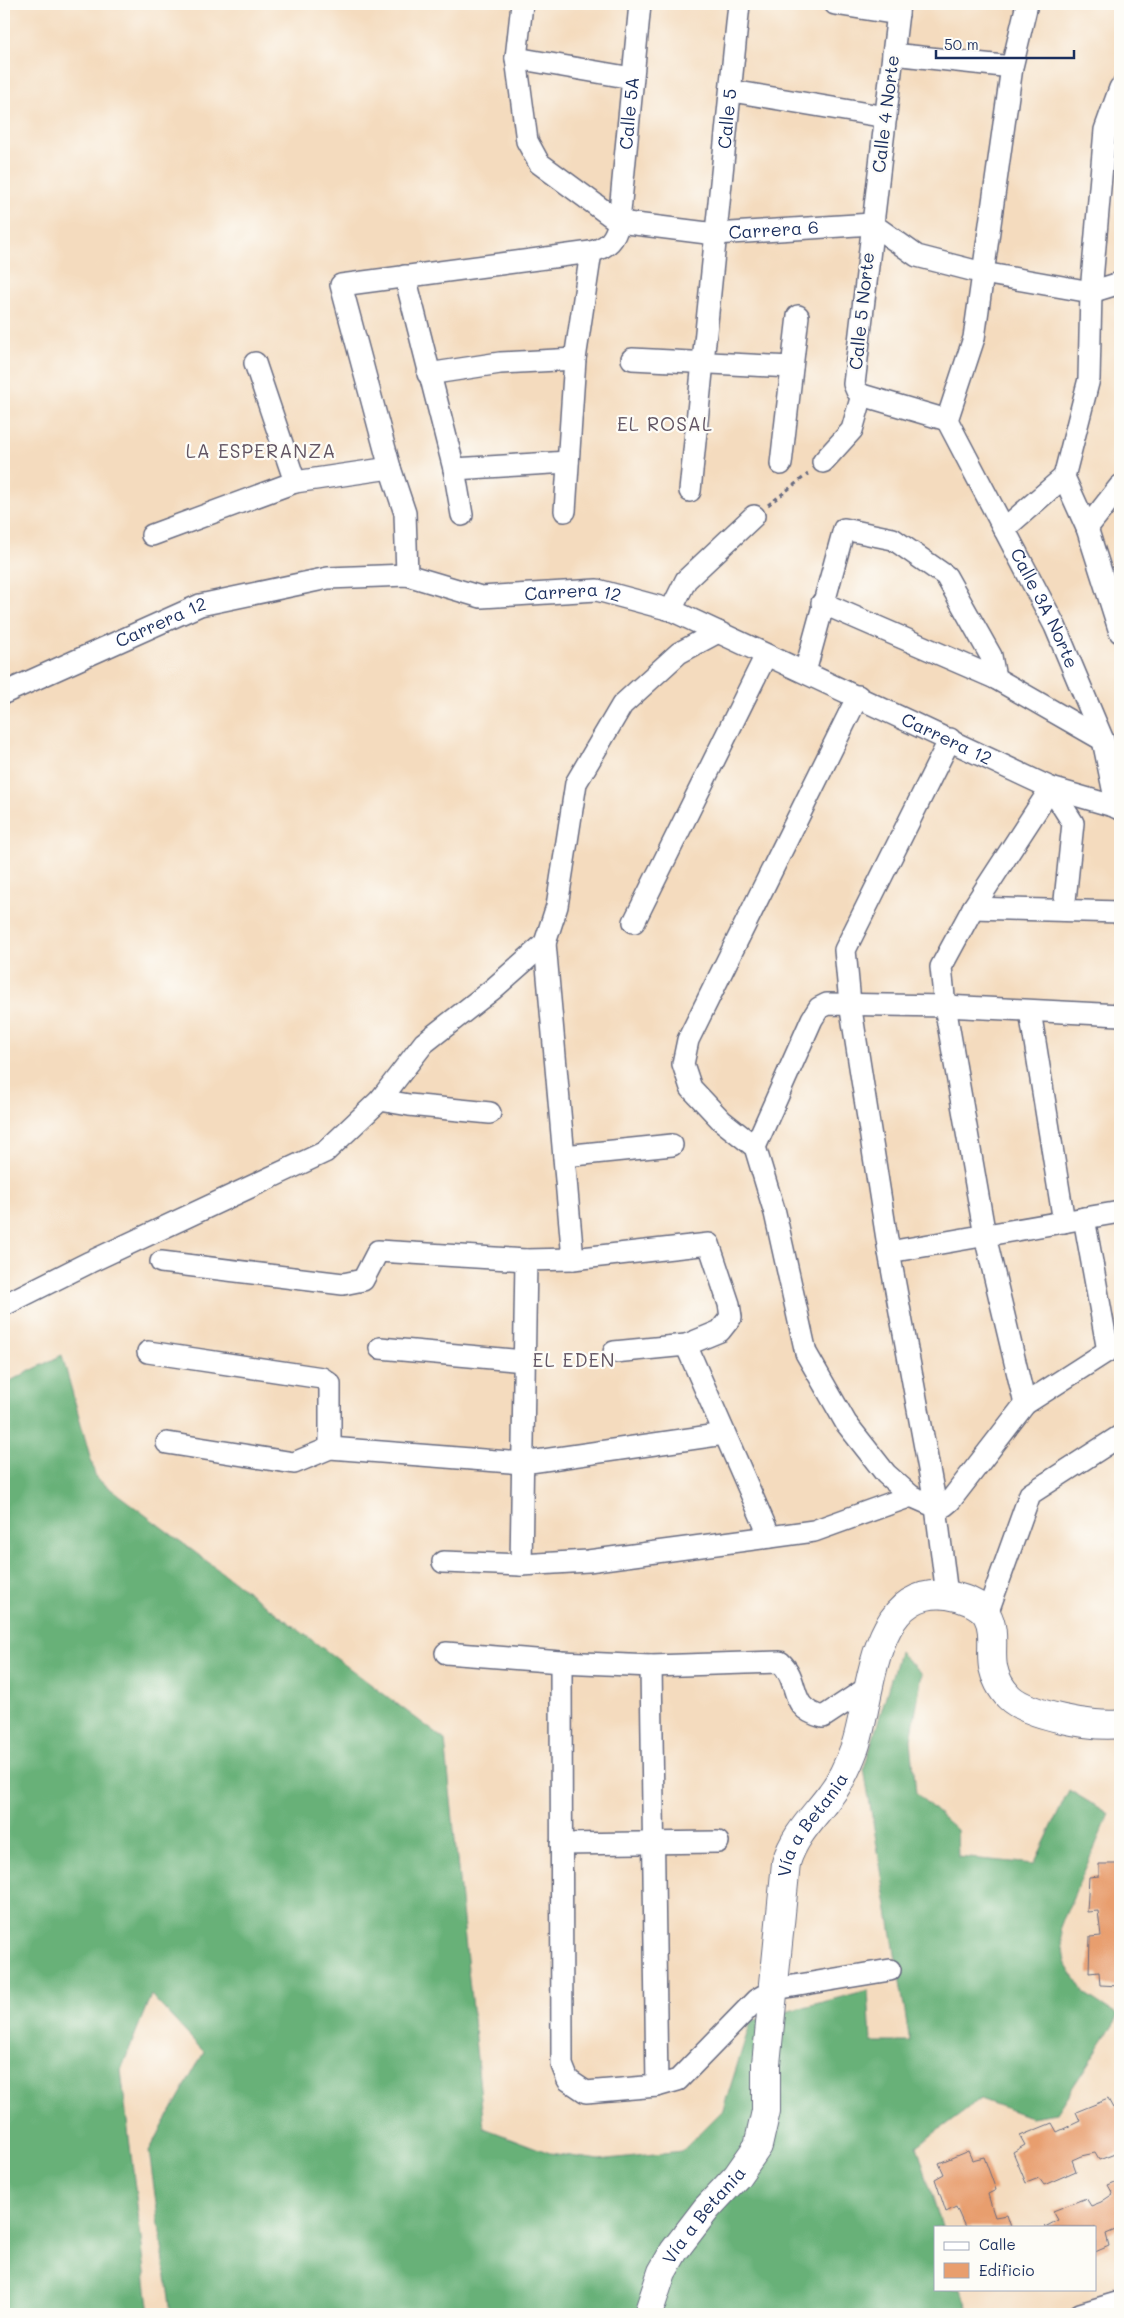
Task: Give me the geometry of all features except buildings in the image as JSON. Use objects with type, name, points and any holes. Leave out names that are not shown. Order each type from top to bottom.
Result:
[{"type":"street","name":"Carrera 6","points":[[522,4],[516,58],[527,141],[532,153],[539,163],[619,222],[715,234],[872,224]]},
{"type":"street","name":"Calle 5A","points":[[390,468],[342,285],[591,252],[604,249],[612,242],[619,222],[640,4]]},
{"type":"street","name":"Calle 5","points":[[690,491],[740,4]]},
{"type":"street","points":[[835,4],[899,9]]},
{"type":"street","points":[[823,462],[852,430],[862,395],[947,420],[974,338],[1012,67],[1027,4]]},
{"type":"street","name":"Calle 4 Norte","points":[[872,224],[899,9]]},
{"type":"street","points":[[893,54],[1012,67]]},
{"type":"street","points":[[516,58],[632,78]]},
{"type":"street","points":[[1004,530],[1064,477],[1089,379],[1091,292],[1105,130],[1120,88]]},
{"type":"street","points":[[732,91],[886,118]]},
{"type":"street","points":[[872,224],[917,256],[983,273],[1091,292],[1120,283]]},
{"type":"street","name":"Calle 5 Norte","points":[[862,395],[857,391],[854,384],[872,224]]},
{"type":"street","points":[[565,510],[575,359],[591,252]]},
{"type":"street","points":[[405,276],[428,374],[454,469],[462,515]]},
{"type":"street","points":[[781,464],[798,316]]},
{"type":"street","points":[[632,358],[792,367]]},
{"type":"street","points":[[428,374],[500,362],[575,359]]},
{"type":"street","points":[[255,363],[295,482]]},
{"type":"street","name":"Calle 3A Norte","points":[[947,420],[1055,626],[1103,740],[1119,808]]},
{"type":"street","points":[[454,469],[568,462]]},
{"type":"street","points":[[152,535],[295,482],[390,468],[405,513],[407,575]]},
{"type":"street","points":[[1064,477],[1086,528],[1120,632]]},
{"type":"street","points":[[1086,528],[1120,486]]},
{"type":"street","points":[[671,610],[686,580],[754,516]]},
{"type":"street","points":[[805,672],[822,603],[844,529],[893,540],[946,576],[991,656],[995,678]]},
{"type":"street","name":"Carrera 12","points":[[4,693],[200,605],[328,578],[407,575],[481,596],[597,590],[671,610],[950,739],[1051,788],[1119,808]]},
{"type":"street","points":[[822,603],[995,678],[1103,740]]},
{"type":"street","points":[[573,1259],[545,943],[557,906],[576,783],[622,705],[678,653],[718,632]]},
{"type":"street","points":[[634,922],[766,655]]},
{"type":"street","points":[[858,696],[688,1040],[683,1064],[691,1088],[722,1120],[755,1147],[775,1213],[806,1353],[846,1423],[886,1474],[911,1496],[936,1507],[944,1506],[950,1502],[1025,1404],[1114,1347],[1074,1220],[1030,1011]]},
{"type":"street","points":[[947,1595],[936,1507],[889,1252],[850,1003],[845,950],[950,739]]},
{"type":"street","points":[[1025,1404],[985,1236],[944,1006],[941,967],[973,908],[1051,788],[1073,823],[1064,910]]},
{"type":"street","points":[[973,908],[1120,912]]},
{"type":"street","points":[[4,1305],[90,1262],[325,1152],[380,1100],[424,1043],[493,989],[545,943]]},
{"type":"street","points":[[755,1147],[819,1008],[827,1004],[944,1006],[1120,1015]]},
{"type":"street","points":[[380,1100],[409,1105],[490,1113]]},
{"type":"street","points":[[564,1156],[672,1145]]},
{"type":"street","points":[[889,1252],[1120,1212]]},
{"type":"street","points":[[161,1262],[343,1284],[363,1280],[378,1251],[526,1260],[573,1259],[709,1244],[729,1304],[731,1318],[720,1331],[686,1345],[614,1352]]},
{"type":"street","points":[[521,1565],[526,1260]]},
{"type":"street","points":[[686,1345],[770,1537]]},
{"type":"street","points":[[380,1348],[524,1361]]},
{"type":"street","points":[[148,1352],[322,1378],[330,1384],[330,1448]]},
{"type":"street","points":[[167,1444],[294,1463],[330,1448],[523,1463],[724,1434]]},
{"type":"street","points":[[1120,1436],[1030,1494],[987,1614],[993,1639],[993,1666],[997,1680],[1009,1697],[1022,1706],[1061,1719],[1092,1724],[1120,1724]]},
{"type":"street","points":[[443,1562],[521,1565],[588,1561],[814,1531],[911,1496]]},
{"type":"street","name":"Vía a Betania","points":[[648,2314],[662,2272],[674,2251],[707,2208],[736,2176],[758,2146],[766,2111],[766,2064],[775,1989],[783,1885],[791,1846],[842,1777],[854,1747],[870,1686],[876,1654],[887,1628],[905,1607],[919,1599],[947,1595],[970,1601],[987,1614]]},
{"type":"street","points":[[446,1653],[561,1662],[651,1666],[780,1662],[790,1672],[794,1692],[801,1707],[810,1714],[824,1717],[870,1686]]},
{"type":"street","points":[[561,1662],[562,2065],[568,2080],[586,2092],[657,2086],[678,2080],[756,2000],[775,1989],[890,1970]]},
{"type":"street","points":[[651,1666],[652,1842],[657,2086]]},
{"type":"street","points":[[561,1844],[718,1842]]},
{"type":"street","points":[[1080,2314],[1120,2302]]},
{"type":"path","points":[[754,516],[823,462]]},
{"type":"green space","points":[[62,1355],[96,1478],[445,1740],[484,2128],[550,2153],[599,2160],[682,2151],[723,2110],[751,2021],[868,1990],[871,2042],[910,2042],[864,1769],[899,1652],[922,1674],[911,1740],[916,1793],[957,1830],[958,1857],[1034,1864],[1069,1790],[1109,1814],[1060,1927],[1065,1962],[1084,1993],[1119,2016],[1056,2113],[1031,2117],[980,2099],[917,2146],[942,2226],[934,2226],[934,2290],[961,2290],[969,2314],[171,2314],[149,2151],[204,2052],[151,1995],[121,2070],[150,2314],[4,2314],[4,1384]]},
{"type":"district","name":"EL ROSAL","points":[[665,424]]},
{"type":"district","name":"LA ESPERANZA","points":[[261,451]]},
{"type":"district","name":"EL EDEN","points":[[574,1360]]}]
